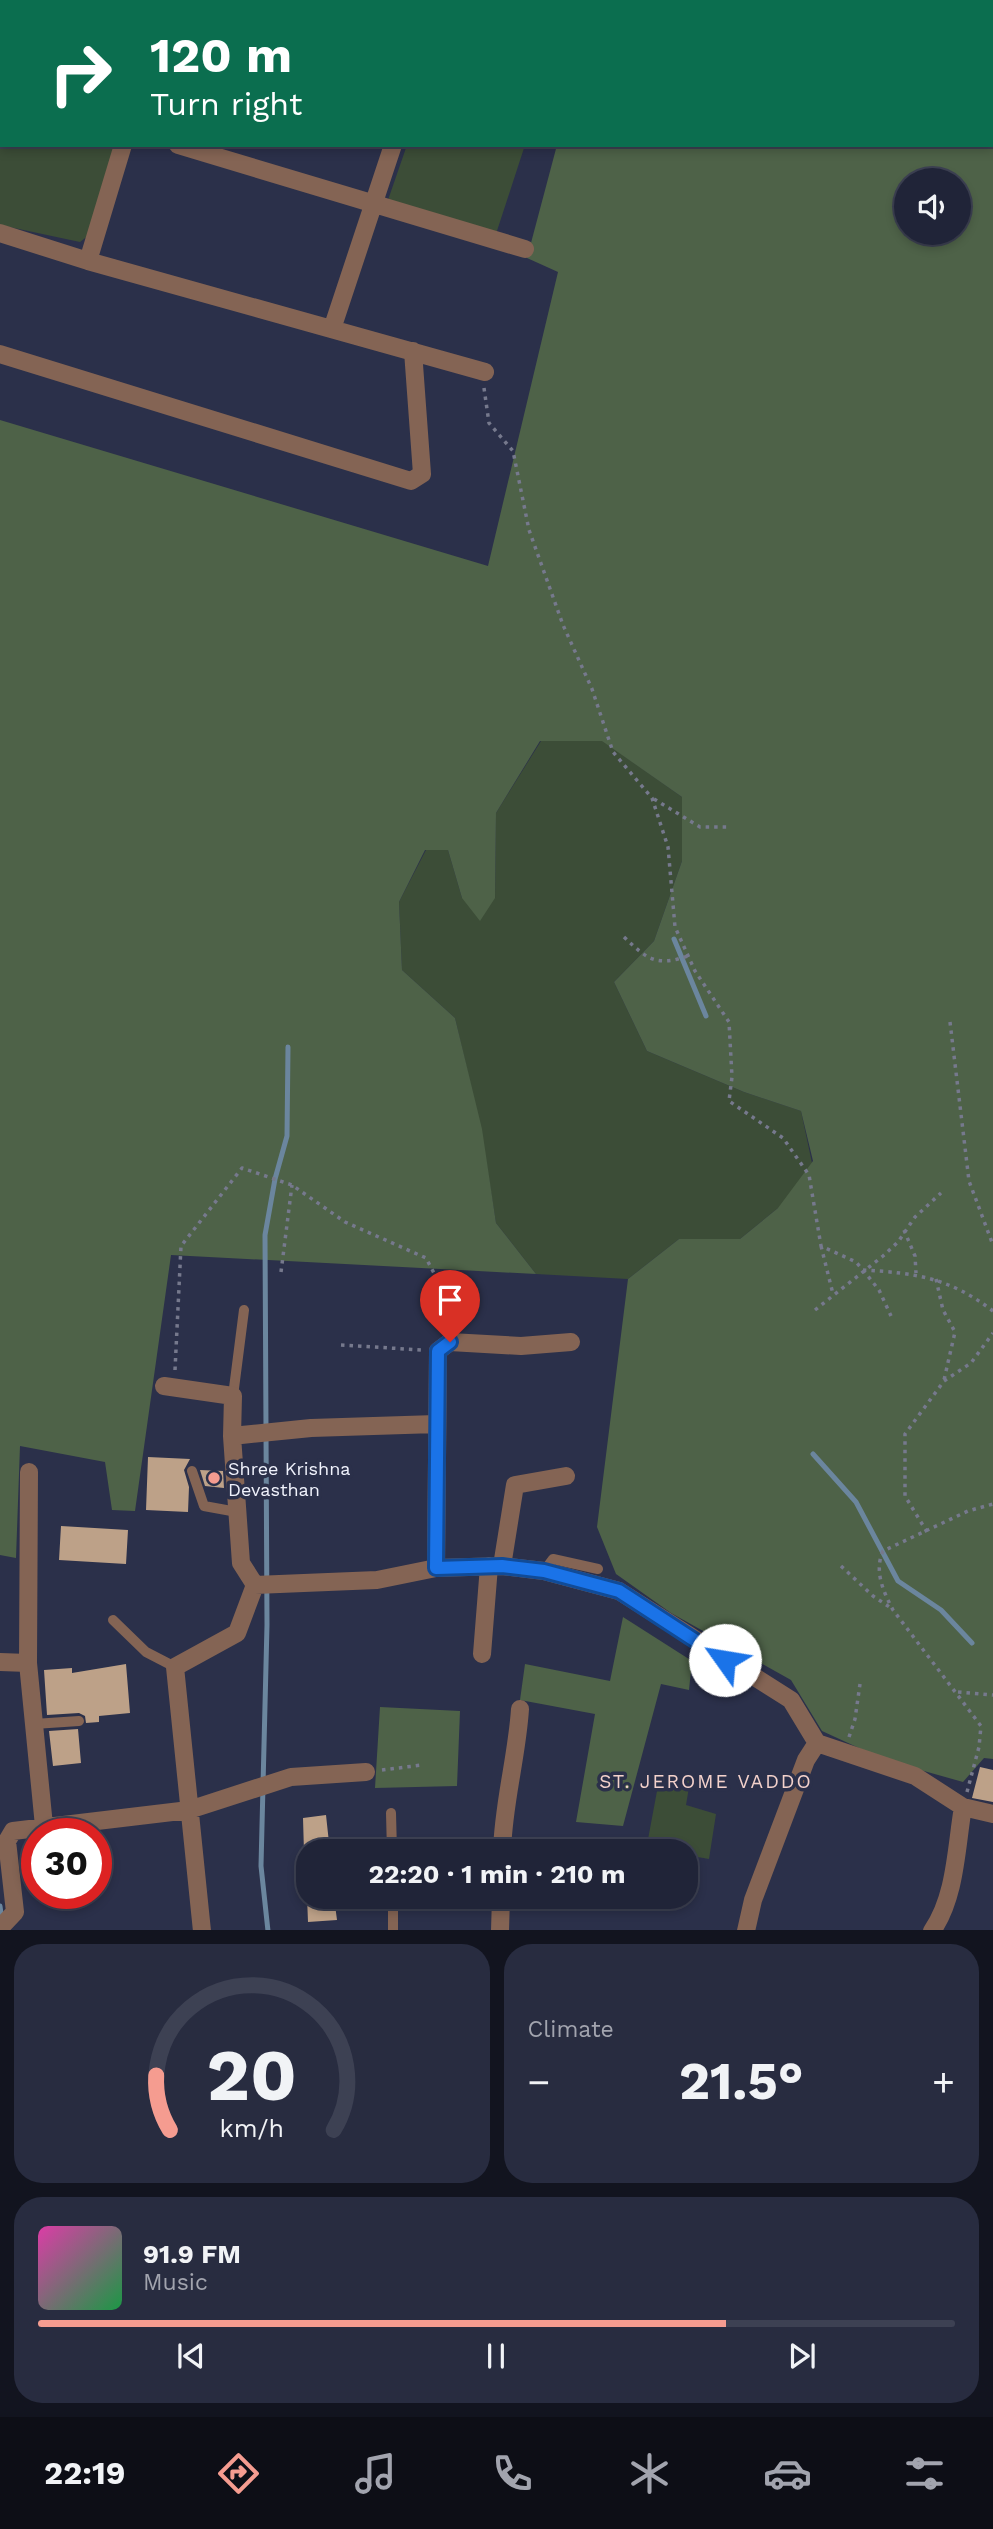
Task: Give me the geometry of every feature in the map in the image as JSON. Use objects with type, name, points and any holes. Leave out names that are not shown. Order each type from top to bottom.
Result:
[{"type":"street","points":[[88,261],[122,147]]},
{"type":"street","points":[[184,147],[526,249]]},
{"type":"street","points":[[332,329],[392,147]]},
{"type":"street","points":[[0,233],[88,261],[485,372]]},
{"type":"street","points":[[0,354],[411,481],[422,474],[413,351]]},
{"type":"street","points":[[436,1568],[436,1424],[444,1347],[571,1342]]},
{"type":"street","points":[[169,1387],[233,1396],[232,1436],[241,1563],[255,1585]]},
{"type":"street","points":[[232,1436],[311,1428],[436,1424]]},
{"type":"street","points":[[29,1472],[28,1663],[43,1818]]},
{"type":"street","points":[[482,1654],[496,1566],[515,1485],[566,1476]]},
{"type":"street","points":[[255,1585],[377,1580],[436,1568],[496,1566],[544,1571],[619,1591],[792,1700],[817,1744],[915,1776],[963,1807],[993,1814]]},
{"type":"street","points":[[202,1930],[175,1667],[237,1633],[255,1585]]},
{"type":"street","points":[[0,1662],[28,1663]]},
{"type":"street","points":[[503,1839],[517,1754],[520,1709]]},
{"type":"street","points":[[746,1930],[754,1900],[806,1760],[817,1744]]},
{"type":"street","points":[[112,1818],[189,1810],[290,1777],[366,1772]]},
{"type":"street","points":[[932,1930],[943,1914],[949,1892],[963,1807]]},
{"type":"street","points":[[0,1928],[15,1912],[8,1841],[13,1831],[21,1830]]},
{"type":"street","points":[[500,1930],[501,1909]]},
{"type":"lane","points":[[233,1396],[244,1310]]},
{"type":"lane","points":[[192,1471],[204,1506],[237,1512]]},
{"type":"lane","points":[[544,1571],[553,1559],[598,1569]]},
{"type":"lane","points":[[113,1620],[146,1652],[175,1667]]},
{"type":"lane","points":[[34,1724],[79,1721]]},
{"type":"lane","points":[[391,1813],[392,1839]]},
{"type":"lane","points":[[393,1909],[393,1930]]},
{"type":"path","points":[[485,372],[483,395],[489,423],[513,451],[529,530],[563,625],[592,689],[612,752],[652,798],[700,827],[728,827]]},
{"type":"path","points":[[652,798],[668,847],[675,927],[688,956],[729,1022],[732,1077],[729,1101],[783,1138],[808,1175],[833,1294]]},
{"type":"path","points":[[624,937],[648,959],[671,962],[688,956]]},
{"type":"path","points":[[950,1022],[969,1181],[993,1245]]},
{"type":"path","points":[[169,1387],[181,1246],[242,1168],[292,1185],[345,1222],[426,1258],[444,1292],[444,1347],[341,1345]]},
{"type":"path","points":[[281,1272],[292,1185]]},
{"type":"path","points":[[816,1310],[898,1242],[904,1230],[941,1193]]},
{"type":"path","points":[[904,1230],[915,1256],[916,1273]]},
{"type":"path","points":[[821,1247],[856,1262],[879,1290],[891,1316]]},
{"type":"path","points":[[863,1270],[916,1273],[936,1279],[974,1297],[993,1311]]},
{"type":"path","points":[[936,1279],[943,1310],[955,1332],[944,1381]]},
{"type":"path","points":[[927,1532],[905,1496],[905,1434],[944,1381],[971,1363],[993,1333]]},
{"type":"path","points":[[963,1807],[979,1747],[981,1726],[958,1692],[918,1645],[893,1610],[884,1593],[878,1563],[883,1551],[968,1511],[993,1504]]},
{"type":"path","points":[[841,1566],[873,1596],[893,1610]]},
{"type":"path","points":[[843,1752],[855,1719],[860,1684]]},
{"type":"path","points":[[958,1692],[993,1695]]},
{"type":"path","points":[[366,1772],[422,1765]]},
{"type":"green space","points":[[0,147],[115,147],[89,235],[80,242],[0,225]]},
{"type":"green space","points":[[406,147],[524,147],[495,237],[388,200]]},
{"type":"green space","points":[[556,147],[993,147],[993,1759],[984,1758],[963,1782],[885,1760],[822,1731],[791,1680],[671,1613],[616,1574],[597,1527],[628,1279],[679,1239],[740,1239],[778,1208],[813,1161],[801,1111],[744,1092],[647,1051],[614,982],[654,941],[682,861],[682,797],[602,741],[540,741],[496,813],[495,898],[480,921],[462,898],[448,850],[425,850],[399,902],[402,970],[455,1018],[482,1129],[496,1223],[536,1274],[171,1255],[135,1511],[112,1510],[105,1462],[20,1446],[16,1558],[0,1555],[0,420],[488,566],[558,272],[527,258]]},
{"type":"green space","points":[[541,741],[603,741],[682,797],[682,861],[654,941],[614,982],[647,1051],[744,1092],[801,1111],[827,1234],[778,1208],[740,1239],[679,1239],[628,1279],[536,1274],[496,1223],[481,1129],[455,1018],[402,970],[399,902],[426,850],[448,850],[462,898],[495,898],[496,813]]},
{"type":"green space","points":[[623,1617],[692,1661],[689,1690],[661,1684],[623,1826],[576,1822],[595,1714],[520,1700],[525,1664],[610,1681]]},
{"type":"green space","points":[[380,1707],[460,1711],[457,1786],[375,1788]]},
{"type":"green space","points":[[660,1775],[690,1781],[686,1805],[716,1814],[709,1859],[698,1857],[698,1839],[648,1839]]},
{"type":"building","points":[[148,1457],[190,1459],[184,1470],[189,1487],[188,1512],[146,1510]]},
{"type":"building","name":"Shree Krishna Devasthan","points":[[200,1470],[223,1471],[224,1488],[205,1486]]},
{"type":"building","points":[[61,1526],[128,1530],[126,1564],[59,1560]]},
{"type":"building","points":[[126,1664],[130,1713],[99,1716],[99,1722],[86,1723],[85,1716],[79,1713],[47,1715],[44,1670],[72,1668],[72,1673]]},
{"type":"building","points":[[78,1729],[81,1763],[53,1766],[49,1731]]},
{"type":"building","points":[[980,1767],[993,1770],[993,1802],[972,1798]]},
{"type":"building","points":[[326,1815],[329,1839],[304,1839],[303,1818]]},
{"type":"building","points":[[307,1909],[336,1909],[337,1920],[308,1922]]},
{"type":"waterway","points":[[674,939],[706,1016]]},
{"type":"waterway","points":[[268,1930],[261,1866],[267,1625],[265,1235],[275,1179],[287,1136],[288,1047]]},
{"type":"waterway","points":[[813,1454],[856,1502],[898,1581],[941,1610],[972,1643]]},
{"type":"waterway","points":[[0,1906],[2,1921]]},
{"type":"place","name":"Shree Krishna Devasthan","points":[[214,1478]]},
{"type":"district","name":"ST. JEROME VADDO","points":[[706,1781]]},
{"type":"route","points":[[450,1342],[438,1351],[436,1568],[502,1566],[544,1571],[619,1591],[725,1660]]}]
